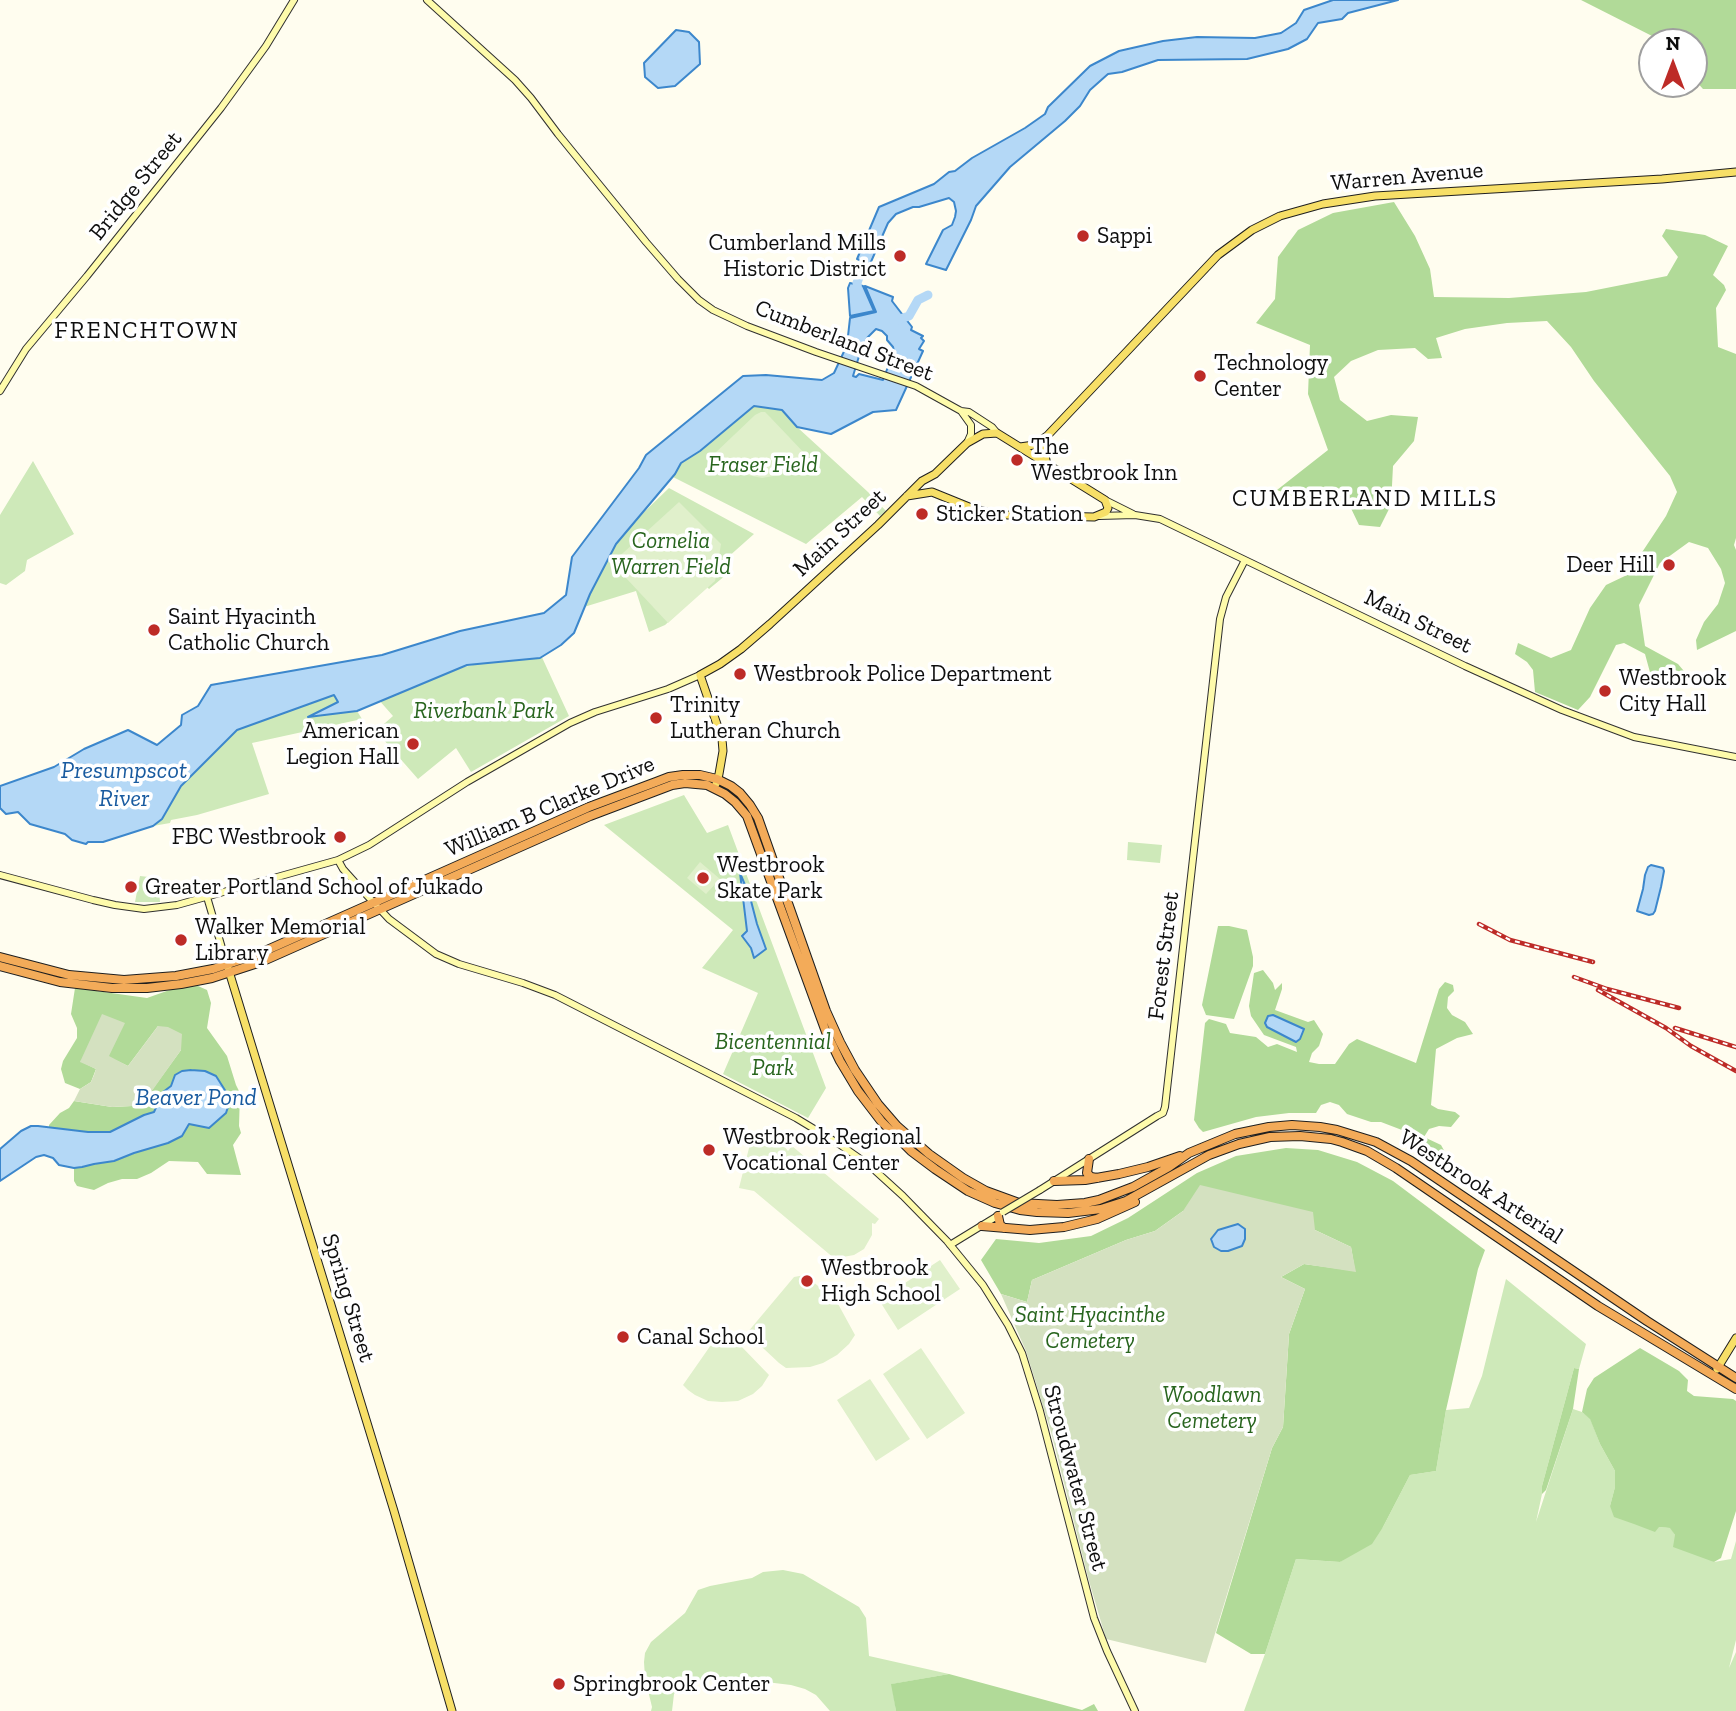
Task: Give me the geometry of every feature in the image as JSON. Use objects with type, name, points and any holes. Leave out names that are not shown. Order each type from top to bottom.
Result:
[{"type":"highway","name":"William B Clarke Drive","points":[[0,957],[69,975],[124,980],[176,976],[261,962],[589,807],[669,777],[700,775],[716,784]]},
{"type":"highway","name":"Westbrook Arterial","points":[[716,784],[731,786],[740,793],[758,818],[826,1011],[866,1087],[887,1115],[929,1154],[963,1178],[1019,1203],[1057,1205],[1099,1200],[1152,1177],[1189,1153],[1235,1134],[1280,1126],[1309,1125],[1329,1128],[1376,1142],[1419,1166],[1736,1378]]},
{"type":"highway","name":"Westbrook Arterial","points":[[716,784],[747,816],[826,1032],[858,1091],[881,1121],[911,1151],[968,1191],[995,1203],[1037,1213],[1101,1209],[1126,1200],[1209,1155],[1239,1144],[1270,1137],[1331,1139],[1367,1151],[1396,1168],[1598,1306],[1736,1389]]},
{"type":"highway","name":"William B Clarke Drive","points":[[0,966],[60,982],[112,988],[181,984],[228,969]]},
{"type":"highway","points":[[1054,1181],[1097,1178],[1131,1171],[1189,1153]]},
{"type":"highway","points":[[1089,1158],[1087,1172],[1091,1177],[1097,1178]]},
{"type":"highway","points":[[982,1226],[1041,1229],[1086,1222],[1124,1208],[1160,1183]]},
{"type":"highway","points":[[1001,1214],[1000,1225],[1004,1228]]},
{"type":"main road","name":"Bridge Street","points":[[0,391],[26,348],[221,108],[266,46],[294,0]]},
{"type":"main road","name":"Cumberland Street","points":[[427,0],[515,80],[646,243],[692,293],[713,310],[747,326],[835,359],[909,383],[961,411],[969,412],[1047,465],[1135,515]]},
{"type":"main road","name":"Warren Avenue","points":[[1019,447],[1034,445],[1046,436],[1218,255],[1240,237],[1280,216],[1323,204],[1375,196],[1736,172]]},
{"type":"main road","points":[[961,411],[971,425],[967,443]]},
{"type":"main road","points":[[907,496],[967,443],[983,435],[997,433]]},
{"type":"main road","points":[[1046,436],[1043,446],[1047,465]]},
{"type":"main road","points":[[932,492],[931,483],[935,474]]},
{"type":"main road","name":"Main Street","points":[[0,875],[93,900],[144,909],[177,905],[338,860],[369,845],[459,787],[570,723],[595,712],[668,689],[720,664],[770,624],[907,496],[932,492],[990,513],[1094,517],[1135,515],[1160,519],[1465,666],[1578,717],[1634,737],[1736,757]]},
{"type":"main road","points":[[1094,517],[1106,512],[1108,508],[1105,500]]},
{"type":"main road","name":"Forest Street","points":[[950,1245],[1163,1113],[1220,619],[1226,597],[1245,560]]},
{"type":"main road","points":[[700,675],[722,739],[723,751],[716,784]]},
{"type":"main road","name":"Stroudwater Street","points":[[338,860],[377,906],[407,933],[444,959],[555,995],[796,1118],[869,1165],[950,1245],[983,1285],[1023,1356],[1094,1618],[1135,1711]]},
{"type":"main road","name":"Spring Street","points":[[206,897],[397,1520],[452,1711]]},
{"type":"main road","points":[[1714,1376],[1736,1338]]},
{"type":"green space","points":[[1581,0],[1736,0],[1736,89],[1708,89],[1708,28],[1638,29]]},
{"type":"green space","points":[[1394,202],[1415,236],[1430,269],[1434,297],[1509,298],[1586,292],[1667,276],[1678,257],[1662,236],[1666,229],[1705,235],[1728,246],[1713,275],[1726,290],[1716,308],[1718,347],[1736,354],[1736,631],[1697,650],[1696,640],[1704,622],[1718,604],[1725,583],[1721,569],[1708,548],[1689,542],[1660,563],[1639,605],[1645,646],[1678,664],[1689,677],[1684,688],[1667,685],[1651,676],[1645,654],[1624,643],[1616,645],[1590,697],[1578,710],[1535,692],[1533,670],[1515,654],[1518,643],[1551,658],[1571,650],[1590,608],[1606,585],[1627,575],[1666,516],[1677,492],[1670,476],[1594,381],[1571,347],[1547,321],[1465,329],[1436,338],[1442,358],[1428,359],[1415,348],[1378,350],[1351,361],[1334,377],[1340,400],[1367,421],[1391,415],[1418,417],[1414,441],[1393,466],[1391,505],[1380,527],[1359,525],[1347,500],[1330,492],[1306,501],[1277,490],[1328,450],[1308,394],[1310,345],[1256,323],[1275,299],[1278,257],[1298,230],[1333,213]]},
{"type":"green space","name":"Fraser Field","points":[[754,406],[782,410],[886,511],[880,516],[862,497],[806,544],[673,477],[681,463],[700,451]]},
{"type":"green space","points":[[761,412],[765,412],[808,457],[787,472],[762,478],[738,473],[713,455]]},
{"type":"green space","points":[[33,461],[74,534],[27,560],[25,571],[6,585],[0,583],[0,515]]},
{"type":"green space","name":"Cornelia Warren Field","points":[[669,488],[754,534],[718,566],[726,575],[709,589],[707,587],[665,625],[649,632],[636,591],[584,607],[590,583],[632,520],[640,516]]},
{"type":"green space","points":[[679,502],[721,544],[715,581],[668,623],[612,563]]},
{"type":"green space","name":"Riverbank Park","points":[[540,653],[569,716],[471,772],[456,748],[418,779],[376,731],[393,716],[378,699],[451,670],[495,660],[526,660]]},
{"type":"green space","points":[[335,695],[338,702],[310,717],[357,711],[362,719],[252,743],[269,794],[153,826],[162,819],[181,786],[237,730]]},
{"type":"green space","name":"Bicentennial Park","points":[[684,795],[707,833],[728,825],[826,1088],[808,1118],[723,1074],[758,993],[702,968],[733,930],[604,825]]},
{"type":"green space","points":[[1128,842],[1162,845],[1160,863],[1127,860]]},
{"type":"green space","name":"Westbrook Skate Park","points":[[700,862],[720,879],[706,894],[687,878]]},
{"type":"green space","points":[[140,876],[158,878],[160,902],[135,902]]},
{"type":"green space","points":[[1218,926],[1247,930],[1253,957],[1253,966],[1234,1019],[1206,1015],[1202,1005]]},
{"type":"green space","points":[[1263,970],[1275,990],[1282,983],[1275,1010],[1308,1022],[1314,1020],[1323,1034],[1309,1062],[1319,1064],[1335,1064],[1349,1044],[1357,1039],[1416,1063],[1439,989],[1445,982],[1453,985],[1454,991],[1448,997],[1447,1008],[1452,1015],[1465,1022],[1473,1034],[1457,1038],[1436,1049],[1431,1105],[1460,1116],[1451,1127],[1429,1129],[1424,1137],[1441,1145],[1446,1154],[1437,1152],[1415,1135],[1381,1122],[1371,1122],[1347,1114],[1339,1105],[1330,1102],[1321,1105],[1316,1113],[1256,1117],[1203,1132],[1199,1128],[1194,1120],[1205,1023],[1209,1019],[1226,1024],[1230,1033],[1256,1037],[1268,1047],[1277,1044],[1297,1052],[1296,1047],[1264,1035],[1251,1016],[1249,1006],[1254,973]]},
{"type":"green space","points":[[198,986],[207,990],[211,1003],[207,1028],[227,1056],[240,1093],[241,1133],[233,1145],[241,1175],[207,1174],[198,1162],[169,1161],[137,1179],[122,1179],[94,1190],[77,1186],[74,1181],[74,1168],[114,1161],[182,1136],[189,1124],[202,1127],[214,1124],[226,1113],[229,1104],[227,1095],[216,1077],[205,1071],[182,1071],[175,1075],[154,1112],[110,1132],[49,1128],[60,1113],[74,1101],[112,1107],[132,1106],[146,1098],[181,1050],[158,1026],[128,1066],[109,1057],[80,1061],[96,1069],[91,1082],[80,1089],[65,1083],[61,1069],[63,1061],[77,1038],[77,1028],[71,1014],[75,988],[147,998],[178,987]]},
{"type":"green space","points":[[102,1014],[125,1023],[109,1056],[128,1066],[158,1026],[168,1027],[182,1034],[181,1050],[147,1098],[132,1106],[112,1107],[74,1101],[80,1089],[91,1082],[96,1069],[80,1062]]},
{"type":"green space","points":[[766,1134],[777,1137],[788,1151],[792,1146],[879,1219],[875,1224],[872,1223],[872,1235],[864,1249],[843,1257],[845,1260],[841,1264],[754,1191],[739,1188],[752,1136]]},
{"type":"green space","points":[[1286,1148],[1318,1150],[1357,1162],[1393,1181],[1485,1250],[1478,1269],[1446,1410],[1436,1471],[1410,1475],[1372,1544],[1340,1562],[1296,1559],[1265,1654],[1251,1654],[1216,1633],[1272,1448],[1283,1427],[1289,1334],[1305,1289],[1281,1277],[1304,1264],[1355,1271],[1351,1247],[1315,1230],[1183,1211],[1155,1231],[1126,1240],[1032,1280],[1027,1302],[1001,1294],[981,1260],[996,1239],[1039,1243],[1091,1236],[1128,1218],[1197,1173],[1236,1156]]},
{"type":"green space","name":"Woodlawn Cemetery","points":[[1200,1185],[1313,1212],[1315,1230],[1351,1247],[1356,1272],[1304,1264],[1281,1277],[1305,1289],[1289,1334],[1283,1427],[1272,1448],[1206,1663],[1106,1639],[1051,1432],[1026,1351],[1001,1294],[1027,1302],[1032,1280],[1126,1240],[1155,1231],[1183,1211]]},
{"type":"green space","points":[[940,1260],[960,1289],[898,1330],[879,1300]]},
{"type":"green space","points":[[805,1275],[837,1302],[855,1335],[837,1355],[823,1363],[810,1367],[786,1368],[747,1333],[794,1277]]},
{"type":"green space","points":[[1506,1279],[1586,1344],[1579,1369],[1574,1368],[1542,1486],[1536,1522],[1573,1409],[1590,1418],[1615,1471],[1615,1487],[1610,1506],[1659,1527],[1671,1528],[1675,1535],[1714,1562],[1731,1559],[1736,1541],[1736,1640],[1729,1668],[1736,1652],[1736,1711],[1244,1711],[1296,1559],[1340,1562],[1383,1527],[1410,1475],[1436,1471],[1446,1410],[1469,1408],[1482,1376]]},
{"type":"green space","points":[[720,1332],[724,1332],[740,1345],[769,1375],[753,1394],[738,1401],[708,1401],[683,1385]]},
{"type":"green space","points":[[921,1348],[965,1413],[927,1439],[883,1374]]},
{"type":"green space","points":[[1640,1348],[1679,1371],[1688,1380],[1687,1391],[1694,1396],[1736,1401],[1736,1511],[1721,1558],[1714,1562],[1673,1547],[1675,1535],[1670,1528],[1659,1527],[1655,1532],[1614,1517],[1610,1506],[1615,1487],[1615,1471],[1590,1419],[1582,1412],[1587,1389],[1594,1378]]},
{"type":"green space","points":[[1574,1368],[1579,1369],[1573,1409],[1546,1490],[1542,1494],[1542,1486]]},
{"type":"green space","points":[[870,1379],[910,1439],[876,1461],[837,1400]]},
{"type":"green space","points":[[783,1570],[803,1574],[859,1607],[866,1618],[869,1656],[949,1674],[892,1684],[896,1711],[830,1711],[816,1695],[805,1689],[741,1679],[688,1681],[679,1686],[674,1694],[672,1711],[651,1711],[645,1678],[645,1653],[651,1642],[685,1613],[698,1590],[752,1578],[763,1572]]},
{"type":"green space","points":[[949,1674],[1082,1710],[1094,1704],[1098,1711],[896,1711],[891,1684]]},
{"type":"water","points":[[1333,0],[1398,0],[1348,13],[1342,19],[1318,23],[1307,39],[1288,49],[1247,59],[1158,60],[1108,74],[1090,90],[1080,106],[1065,121],[1010,167],[976,206],[946,270],[926,264],[943,230],[952,225],[955,217],[954,202],[949,198],[896,214],[888,223],[870,264],[857,259],[879,207],[934,184],[949,172],[955,171],[972,158],[1025,128],[1045,114],[1048,107],[1090,66],[1119,51],[1163,41],[1197,37],[1255,38],[1281,33],[1296,23],[1304,10]]},
{"type":"water","points":[[676,30],[689,32],[699,42],[700,64],[675,86],[658,88],[645,77],[644,63]]},
{"type":"water","points":[[850,283],[863,286],[874,311],[850,316]]},
{"type":"water","name":"Presumpscot River","points":[[865,286],[893,297],[892,301],[912,327],[911,330],[923,336],[921,338],[924,341],[919,349],[923,351],[896,410],[873,412],[831,434],[797,427],[782,410],[754,406],[700,451],[681,463],[675,474],[616,544],[590,594],[574,633],[540,658],[467,665],[357,711],[308,717],[338,702],[334,695],[237,730],[181,786],[162,819],[153,826],[103,842],[86,844],[72,840],[65,834],[30,824],[18,812],[6,814],[0,808],[0,786],[54,767],[84,749],[128,730],[157,745],[181,725],[182,715],[198,706],[211,685],[382,655],[460,631],[544,613],[566,595],[572,557],[646,455],[743,376],[766,375],[822,380],[834,373],[847,345],[850,318],[876,312]],"holes":[[[876,329],[882,331],[894,351],[883,380],[859,374],[853,376],[867,338]]]},
{"type":"water","points":[[1651,865],[1663,868],[1664,871],[1655,911],[1649,915],[1637,911],[1645,875]]},
{"type":"water","points":[[740,873],[766,949],[754,958],[751,948],[742,936],[747,931]]},
{"type":"water","points":[[1273,1015],[1304,1029],[1300,1039],[1296,1042],[1267,1027],[1265,1023],[1268,1016]]},
{"type":"water","name":"Beaver Pond","points":[[191,1070],[205,1071],[216,1076],[228,1095],[226,1113],[209,1128],[189,1124],[182,1136],[168,1143],[114,1161],[82,1167],[59,1165],[53,1158],[44,1155],[36,1157],[0,1181],[0,1149],[21,1131],[38,1126],[110,1132],[154,1112],[175,1075]]},
{"type":"water","points":[[1238,1224],[1245,1229],[1242,1246],[1228,1251],[1214,1247],[1211,1239],[1218,1230]]},
{"type":"waterway","name":"Presumpscot River","points":[[858,294],[857,283],[868,254]]},
{"type":"waterway","name":"Presumpscot River","points":[[894,321],[909,316],[918,300],[928,295]]},
{"type":"railway","points":[[1479,924],[1510,940],[1593,962]]},
{"type":"railway","points":[[1574,977],[1607,989],[1679,1008]]},
{"type":"railway","points":[[1598,990],[1736,1071]]},
{"type":"railway","points":[[1675,1028],[1736,1047]]},
{"type":"place","name":"Sappi","points":[[1083,236]]},
{"type":"place","name":"Cumberland Mills Historic District","points":[[900,256]]},
{"type":"place","name":"Technology Center","points":[[1200,376]]},
{"type":"place","name":"The Westbrook Inn","points":[[1017,460]]},
{"type":"place","name":"Sticker Station","points":[[922,514]]},
{"type":"place","name":"Deer Hill","points":[[1669,565]]},
{"type":"place","name":"Saint Hyacinth Catholic Church","points":[[154,630]]},
{"type":"place","name":"Westbrook Police Department","points":[[740,674]]},
{"type":"place","name":"Westbrook City Hall","points":[[1605,691]]},
{"type":"place","name":"Trinity Lutheran Church","points":[[656,718]]},
{"type":"place","name":"American Legion Hall","points":[[413,744]]},
{"type":"place","name":"FBC Westbrook","points":[[340,837]]},
{"type":"place","name":"Westbrook Skate Park","points":[[703,878]]},
{"type":"place","name":"Greater Portland School of Jukado","points":[[131,887]]},
{"type":"place","name":"Walker Memorial Library","points":[[181,940]]},
{"type":"place","name":"Westbrook Regional Vocational Center","points":[[709,1150]]},
{"type":"place","name":"Westbrook High School","points":[[807,1281]]},
{"type":"place","name":"Canal School","points":[[623,1337]]},
{"type":"place","name":"Springbrook Center","points":[[559,1684]]},
{"type":"district","name":"FRENCHTOWN","points":[[147,331]]},
{"type":"district","name":"CUMBERLAND MILLS","points":[[1365,499]]},
{"type":"park label","name":"Saint Hyacinthe Cemetery","points":[[1090,1328]]}]
